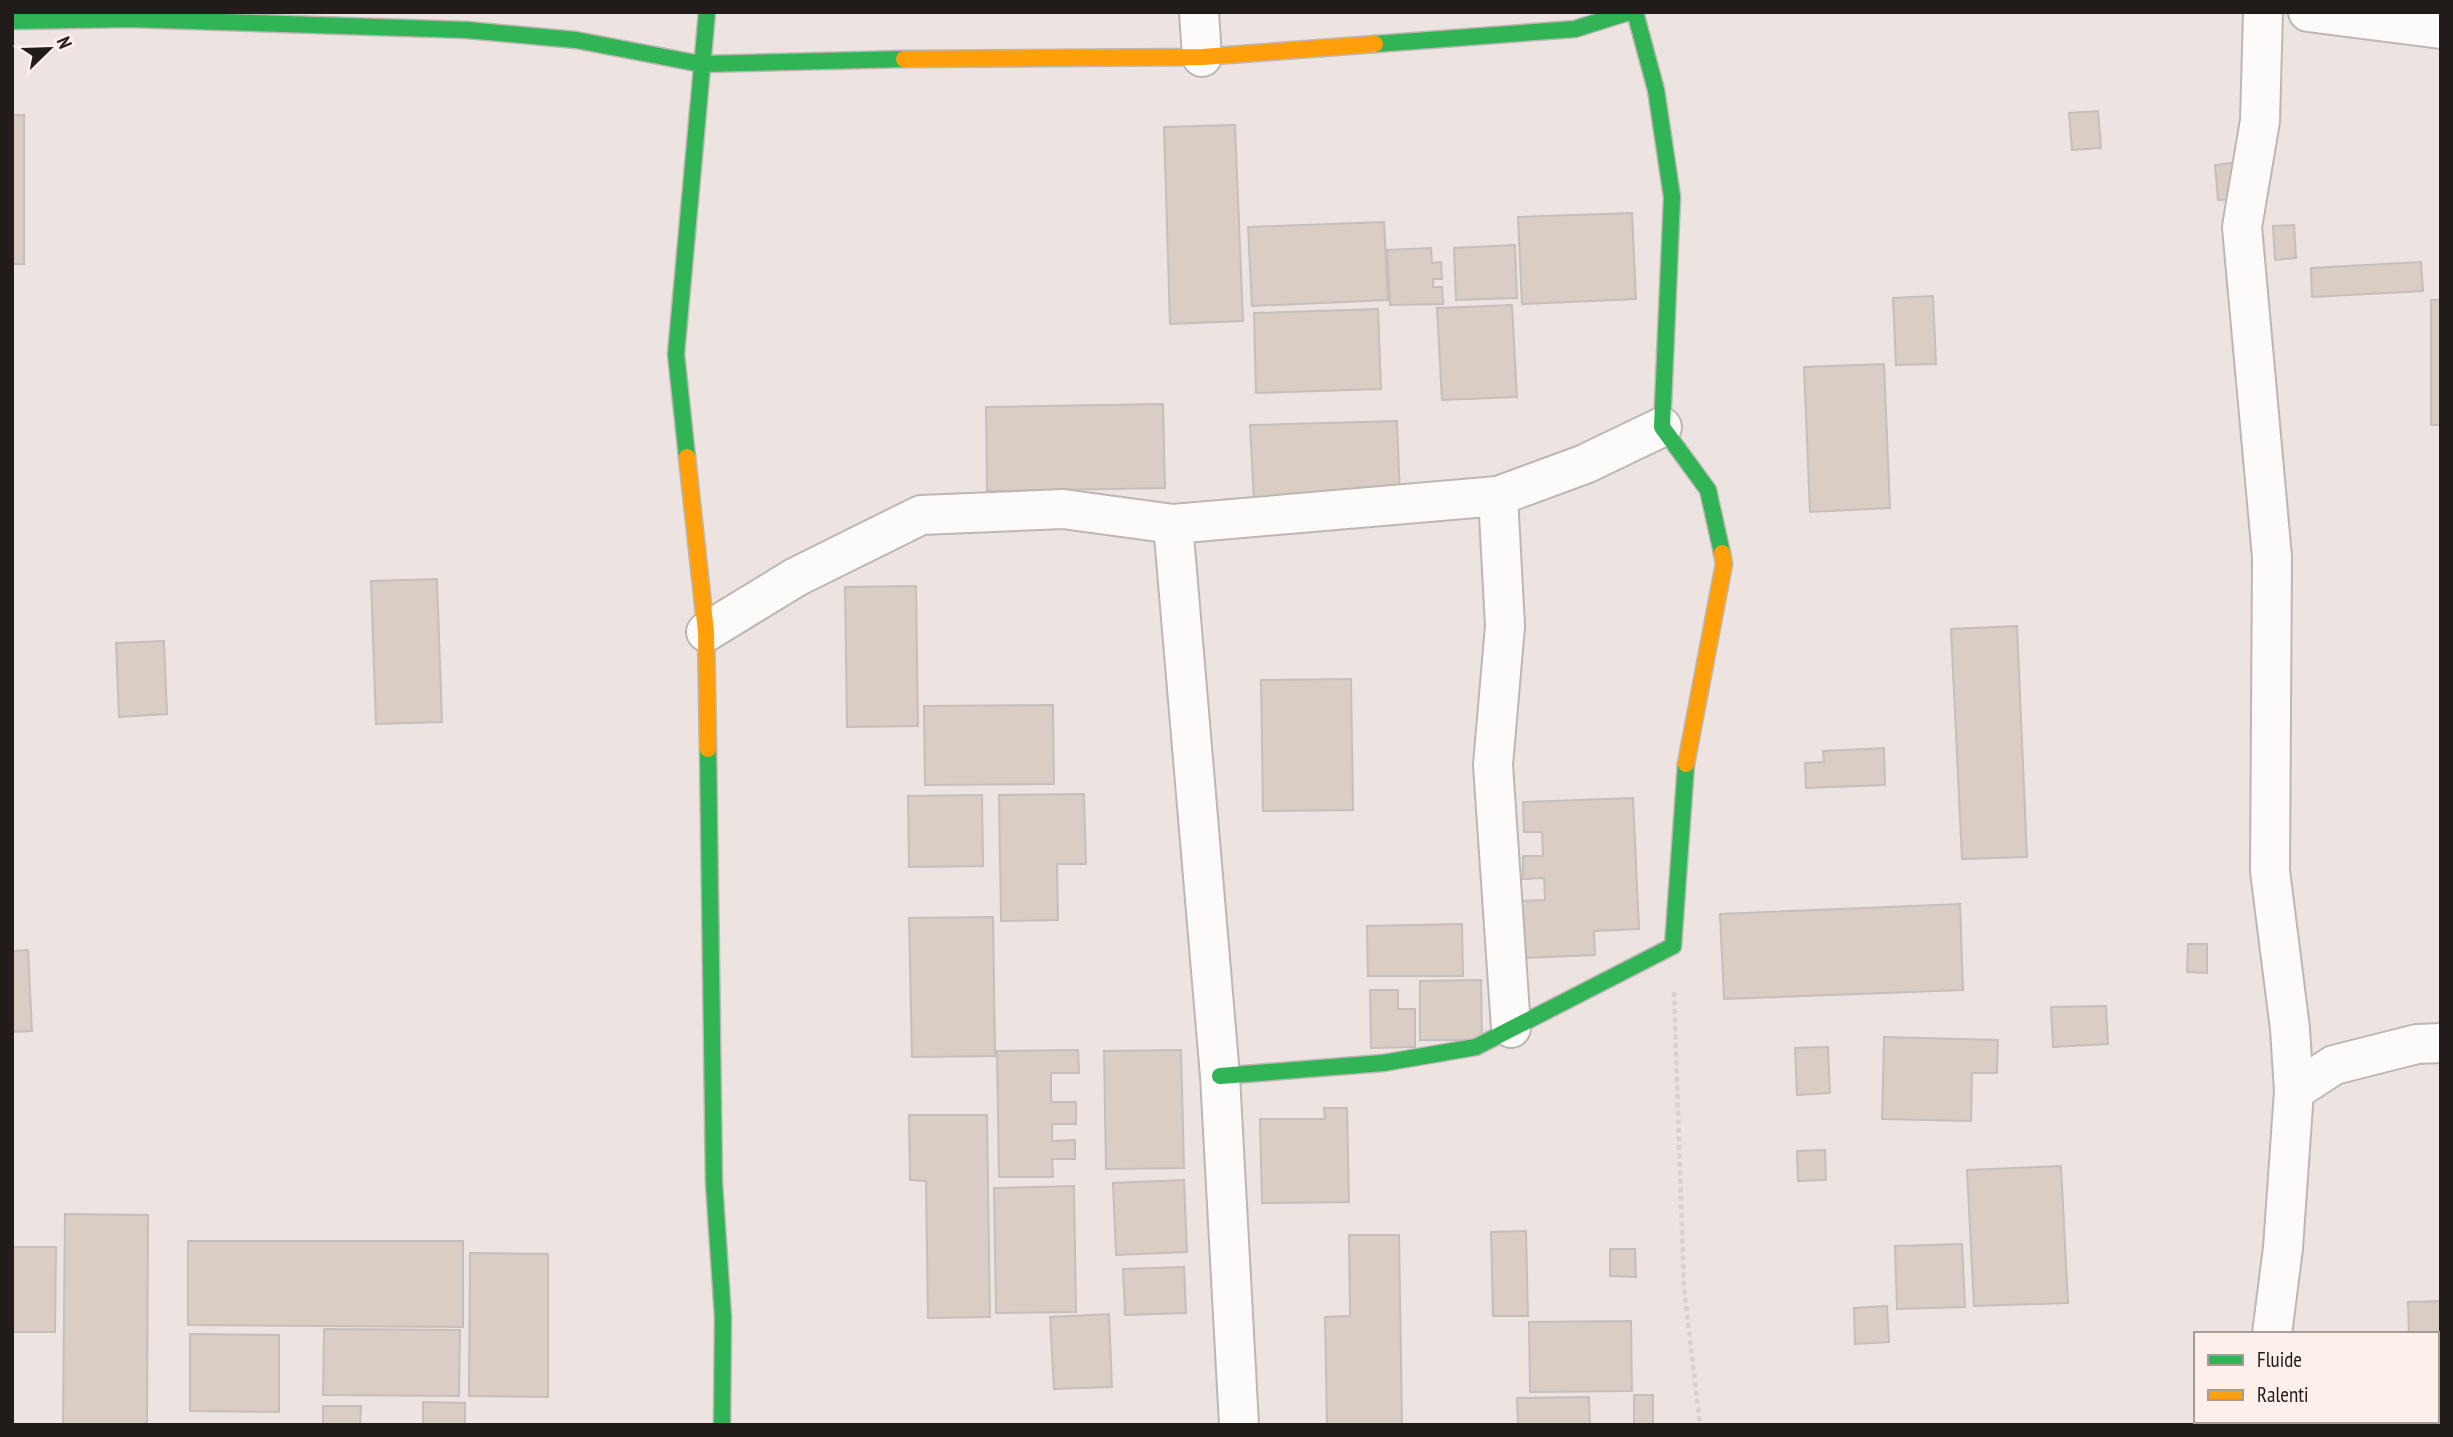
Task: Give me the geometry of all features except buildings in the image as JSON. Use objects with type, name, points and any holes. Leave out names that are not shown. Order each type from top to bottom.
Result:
[{"type":"street","points":[[707,12],[676,354],[706,632],[714,1184],[723,1317],[722,1425]]},
{"type":"street","points":[[1199,12],[1202,57]]},
{"type":"street","points":[[12,21],[130,19],[467,30],[576,40],[701,64],[1022,56],[1202,57],[1562,30],[1629,12]]},
{"type":"street","points":[[1220,1076],[1383,1063],[1476,1047],[1673,946],[1686,757],[1724,564],[1708,490],[1662,427],[1672,197],[1656,90],[1635,12]]},
{"type":"street","points":[[2263,12],[2260,121],[2242,226],[2272,557],[2270,871],[2290,1029],[2294,1091],[2283,1248],[2272,1332]]},
{"type":"street","points":[[2308,12],[2441,29]]},
{"type":"street","points":[[706,632],[796,577],[921,515],[1063,509],[1172,524],[1498,496],[1585,464],[1662,427]]},
{"type":"street","points":[[1498,496],[1505,626],[1493,765],[1511,1028]]},
{"type":"street","points":[[1172,524],[1220,1076],[1239,1425]]},
{"type":"street","points":[[2294,1091],[2334,1065],[2417,1044],[2441,1043]]},
{"type":"path","points":[[1673,946],[1684,1288],[1700,1425]]},
{"type":"traffic: fast","points":[[687,457],[676,354],[707,12]]},
{"type":"traffic: fast","points":[[1375,44],[1575,29],[1629,12]]},
{"type":"traffic: fast","points":[[1635,12],[1656,90],[1672,197],[1662,427],[1708,490],[1722,553]]},
{"type":"traffic: fast","points":[[12,21],[130,19],[467,30],[576,40],[701,64],[904,59]]},
{"type":"traffic: fast","points":[[708,749],[714,1183],[723,1317],[722,1425]]},
{"type":"traffic: fast","points":[[1220,1076],[1383,1063],[1476,1047],[1673,946],[1686,764]]},
{"type":"traffic: slow","points":[[904,59],[1202,57],[1375,44]]},
{"type":"traffic: slow","points":[[687,457],[706,632],[708,749]]},
{"type":"traffic: slow","points":[[1686,764],[1724,564],[1722,553]]}]
